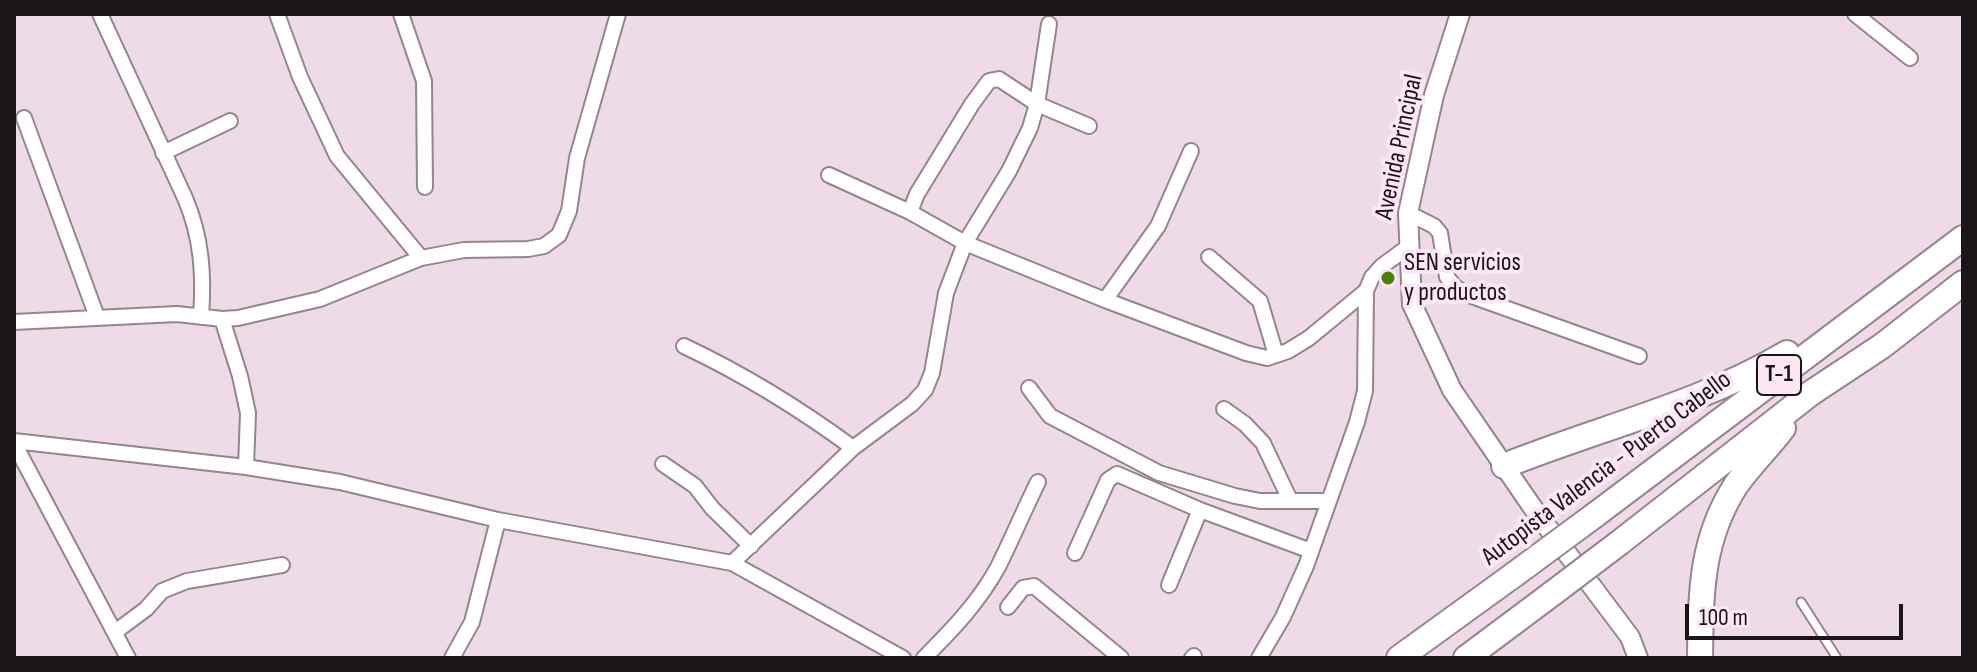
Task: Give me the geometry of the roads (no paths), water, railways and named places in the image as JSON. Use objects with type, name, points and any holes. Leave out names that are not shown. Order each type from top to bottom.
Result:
[{"type":"highway","name":"Autopista Valencia - Puerto Cabello","points":[[1399,658],[1963,238]]},
{"type":"highway","name":"T-1","points":[[1468,657],[1811,393],[1882,346],[1963,283]]},
{"type":"highway","points":[[1507,459],[1717,388],[1761,369],[1875,302]]},
{"type":"highway","points":[[1700,658],[1700,591],[1707,550],[1726,504],[1747,470],[1811,393]]},
{"type":"main road","name":"Avenida Principal","points":[[1460,14],[1434,95],[1408,213],[1412,304],[1452,390],[1507,459],[1630,637],[1638,658]]},
{"type":"street","points":[[100,14],[196,227],[203,265],[201,317]]},
{"type":"street","points":[[277,14],[294,64],[337,156],[421,258]]},
{"type":"street","points":[[401,14],[424,81],[425,187]]},
{"type":"street","points":[[14,322],[177,314],[222,319],[320,299],[421,258],[464,250],[544,246],[559,235],[569,211],[577,158],[618,14]]},
{"type":"street","points":[[1855,14],[1910,58]]},
{"type":"street","points":[[732,563],[853,448],[912,404],[925,390],[932,373],[946,293],[965,243],[1009,171],[1030,128],[1037,104],[1049,24]]},
{"type":"street","points":[[910,212],[917,194],[989,81],[999,79],[1037,104],[1089,126]]},
{"type":"street","points":[[24,118],[97,317]]},
{"type":"street","points":[[163,153],[230,121]]},
{"type":"street","points":[[1105,300],[1158,226],[1191,151]]},
{"type":"street","points":[[829,175],[910,212],[965,243],[1105,300],[1267,358],[1309,338],[1366,291]]},
{"type":"street","points":[[1408,213],[1434,226],[1440,233],[1447,277],[1466,294],[1639,356]]},
{"type":"street","points":[[1259,658],[1283,617],[1311,551],[1357,422],[1365,391],[1366,291],[1372,277],[1382,266],[1408,247]]},
{"type":"street","points":[[1209,257],[1260,301],[1276,355]]},
{"type":"street","points":[[222,319],[248,413],[246,467]]},
{"type":"street","points":[[684,346],[740,372],[806,413],[853,448]]},
{"type":"street","points":[[1029,388],[1050,416],[1159,473],[1260,501],[1328,501]]},
{"type":"street","points":[[1224,409],[1245,424],[1263,443],[1290,500]]},
{"type":"street","points":[[14,442],[246,467],[340,482],[498,520],[732,563],[903,658]]},
{"type":"street","points":[[14,442],[128,658]]},
{"type":"street","points":[[663,464],[695,486],[712,508],[751,546]]},
{"type":"street","points":[[1075,553],[1111,476],[1117,474],[1200,510],[1311,551]]},
{"type":"street","points":[[924,658],[957,625],[997,567],[1038,482]]},
{"type":"street","points":[[1169,585],[1200,510]]},
{"type":"street","points":[[452,658],[472,622],[498,520]]},
{"type":"street","points":[[115,632],[146,609],[162,591],[187,581],[282,565]]},
{"type":"street","points":[[1008,607],[1023,588],[1034,586],[1121,658]]},
{"type":"lane","points":[[1801,602],[1837,658]]},
{"type":"place","name":"SEN servicios y productos","points":[[1388,278]]}]
